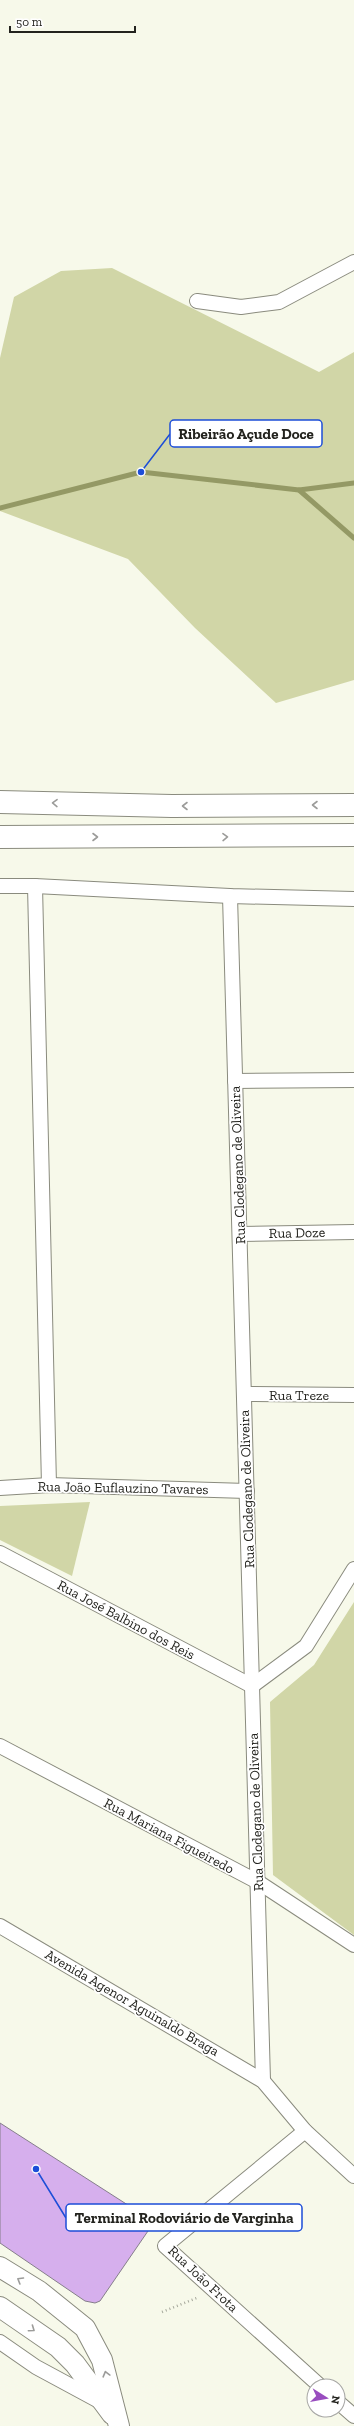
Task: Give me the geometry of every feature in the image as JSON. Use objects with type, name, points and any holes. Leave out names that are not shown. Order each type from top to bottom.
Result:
[{"type":"highway","points":[[0,802],[172,806],[354,805]]},
{"type":"highway","points":[[0,837],[354,835]]},
{"type":"main road","points":[[0,2267],[39,2292],[85,2328],[102,2360],[119,2426]]},
{"type":"main road","points":[[0,2307],[58,2347],[75,2364],[119,2426]]},
{"type":"main road","points":[[58,2347],[85,2328]]},
{"type":"street","points":[[197,301],[242,308],[279,302],[354,262]]},
{"type":"street","points":[[0,886],[35,886],[230,896],[354,899]]},
{"type":"street","points":[[35,886],[49,1485]]},
{"type":"street","name":"Rua Clodegano de Oliveira","points":[[230,896],[263,2081]]},
{"type":"street","points":[[235,1081],[354,1080]]},
{"type":"street","name":"Rua Doze","points":[[240,1234],[354,1232]]},
{"type":"street","name":"Rua Treze","points":[[244,1394],[354,1395]]},
{"type":"street","name":"Rua João Euflauzino Tavares","points":[[0,1488],[49,1485],[247,1491]]},
{"type":"street","name":"Rua José Balbino dos Reis","points":[[0,1553],[252,1686]]},
{"type":"street","points":[[252,1686],[306,1646],[354,1569]]},
{"type":"street","name":"Rua Mariana Figueiredo","points":[[0,1746],[258,1882],[354,1945]]},
{"type":"street","name":"Avenida Agenor Aguinaldo Braga","points":[[0,1926],[263,2081],[305,2131],[354,2176]]},
{"type":"street","name":"Rua João Frota","points":[[305,2131],[165,2246],[311,2378]]},
{"type":"street","points":[[0,2342],[36,2367],[104,2403]]},
{"type":"street","points":[[346,2409],[354,2416]]},
{"type":"path","points":[[162,2312],[214,2290]]},
{"type":"green space","points":[[112,268],[319,372],[354,352],[354,680],[276,703],[195,628],[128,559],[0,511],[0,358],[14,297],[61,271]]},
{"type":"green space","points":[[90,1502],[72,1576],[0,1540],[0,1506]]},
{"type":"green space","points":[[354,1602],[354,1935],[273,1875],[270,1702],[314,1665]]},
{"type":"building","points":[[0,2123],[145,2216],[148,2231],[100,2301],[95,2303],[85,2301],[0,2243]]},
{"type":"waterway","points":[[0,508],[141,472],[299,490],[354,538]]},
{"type":"waterway","points":[[299,490],[354,483]]},
{"type":"place","name":"Ribeirão Açude Doce","points":[[141,472]]},
{"type":"place","name":"Terminal Rodoviário de Varginha","points":[[36,2169]]}]
